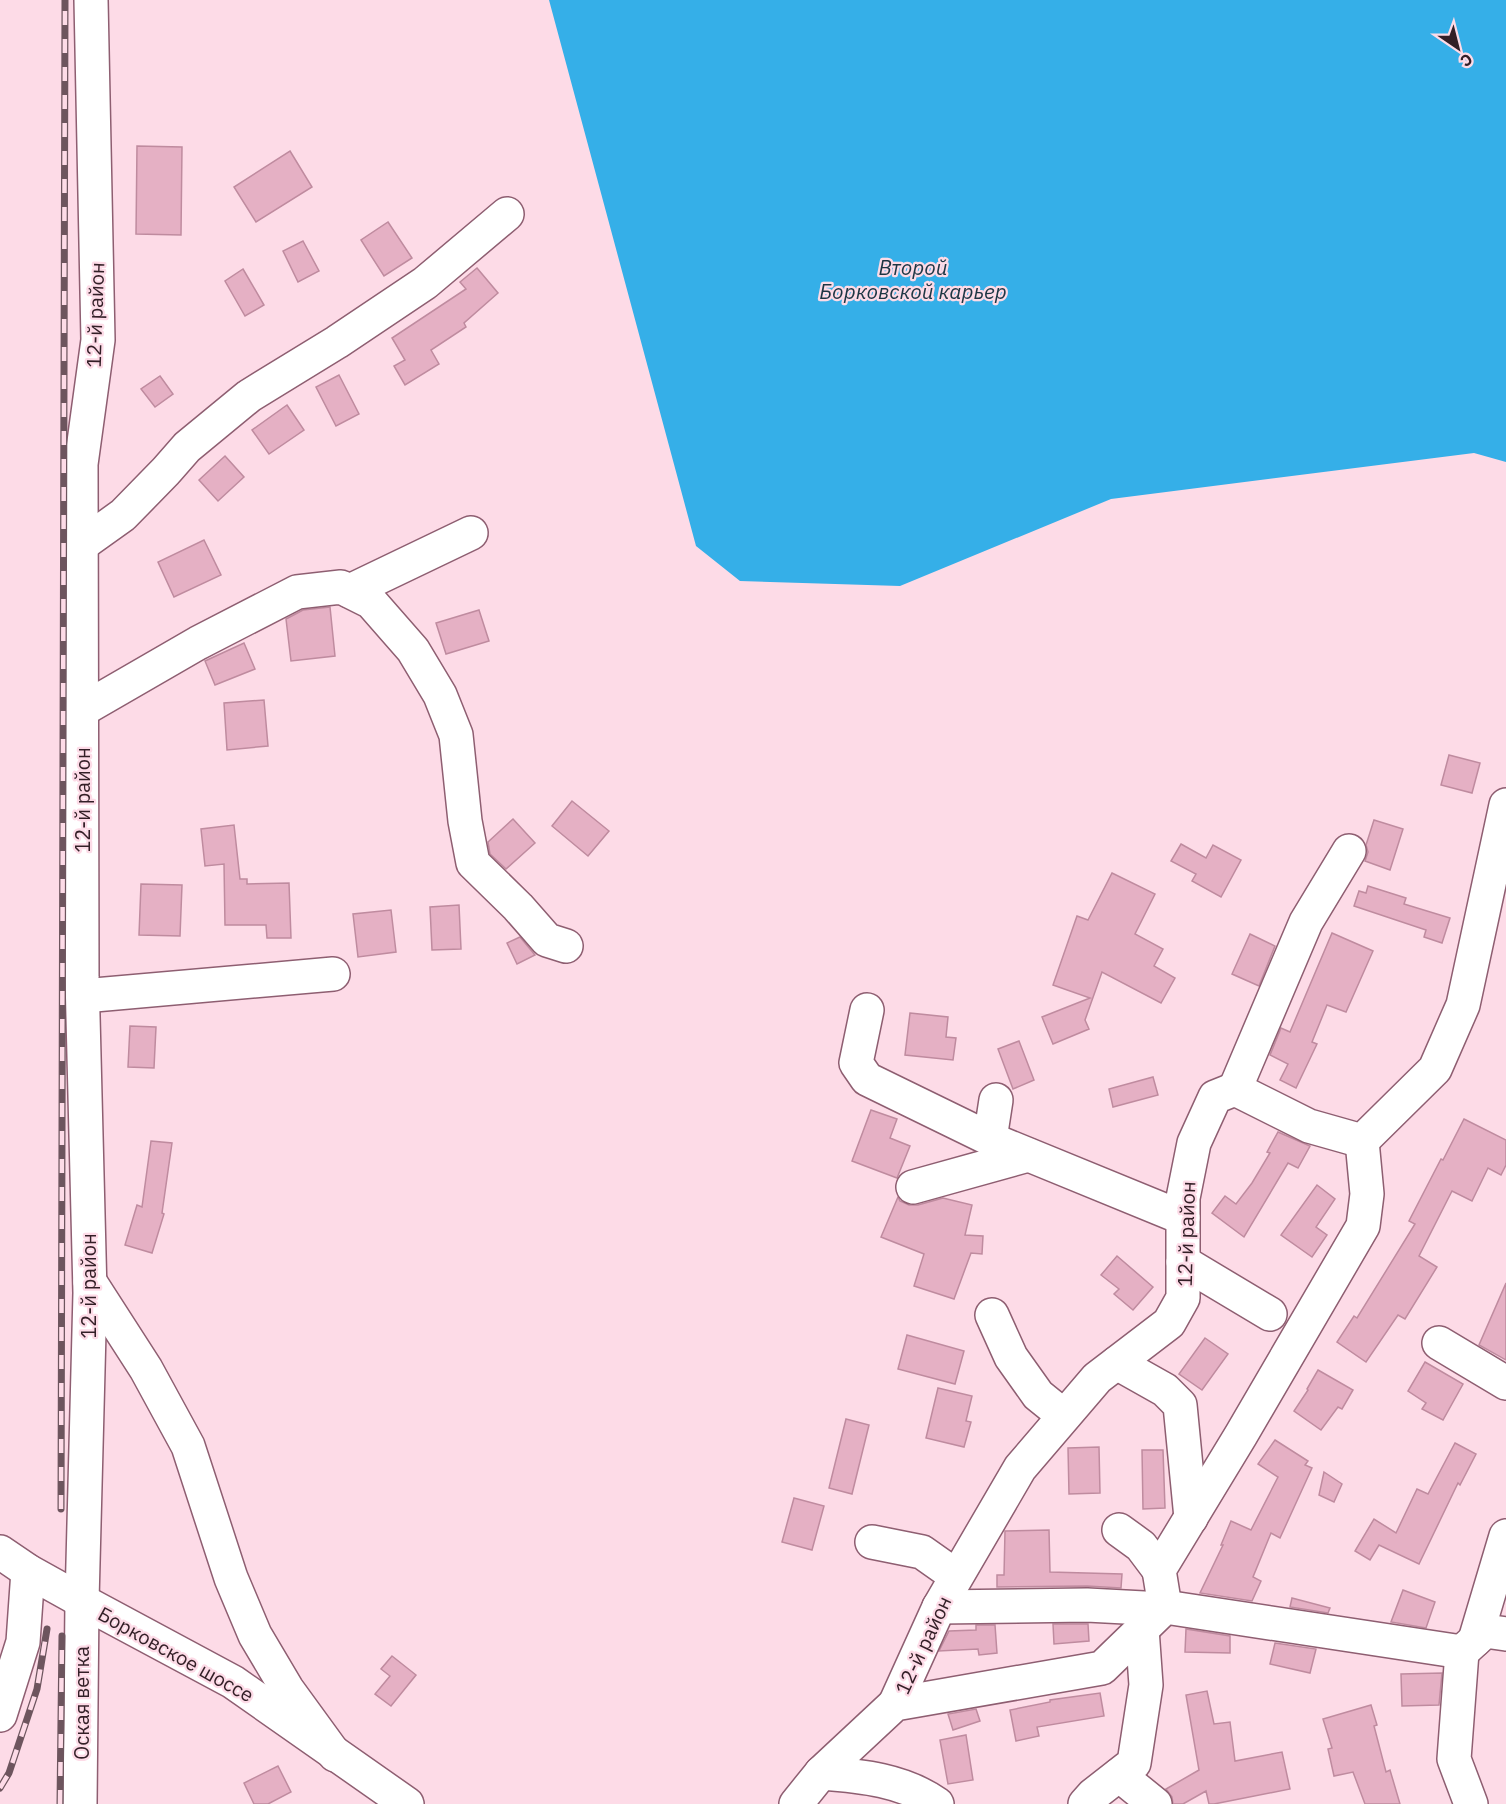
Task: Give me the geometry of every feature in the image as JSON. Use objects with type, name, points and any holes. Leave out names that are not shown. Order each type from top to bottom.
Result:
[{"type":"street","name":"12-й район","points":[[82,1601],[90,1282],[83,996],[81,464],[98,340],[91,0]]},
{"type":"street","points":[[81,545],[123,515],[187,447],[249,396],[337,342],[425,283],[507,214]]},
{"type":"street","points":[[350,591],[471,533]]},
{"type":"street","points":[[81,710],[198,643],[297,591],[341,586],[371,602],[413,650],[440,695],[456,735],[472,863],[518,907],[547,940],[566,946]]},
{"type":"street","points":[[1362,1141],[1435,1069],[1463,1005],[1506,805]]},
{"type":"street","points":[[1349,851],[1305,922],[1235,1089],[1309,1126],[1362,1141]]},
{"type":"street","points":[[83,996],[333,974]]},
{"type":"street","points":[[867,1010],[856,1063],[867,1079],[990,1139],[1183,1218]]},
{"type":"street","name":"12-й район","points":[[895,1704],[939,1607],[1020,1467],[1097,1378],[1169,1323],[1183,1298],[1183,1198],[1194,1143],[1215,1097],[1235,1089]]},
{"type":"street","points":[[990,1139],[996,1100]]},
{"type":"street","points":[[1085,1804],[1134,1763],[1157,1615],[1159,1570],[1363,1226],[1367,1194],[1362,1141]]},
{"type":"street","points":[[913,1187],[1028,1155]]},
{"type":"street","points":[[1183,1262],[1270,1314]]},
{"type":"street","points":[[90,1282],[146,1369],[188,1446],[231,1578],[255,1635],[287,1689],[335,1755]]},
{"type":"street","points":[[992,1315],[1011,1357],[1038,1395],[1064,1416]]},
{"type":"street","points":[[1439,1343],[1506,1383]]},
{"type":"street","points":[[1117,1363],[1165,1390],[1180,1405],[1191,1518]]},
{"type":"street","points":[[1119,1530],[1142,1546],[1159,1570]]},
{"type":"street","points":[[1471,1804],[1454,1759],[1506,1536]]},
{"type":"street","points":[[872,1542],[922,1552],[956,1576]]},
{"type":"street","name":"Борковское шоссе","points":[[0,1552],[28,1571],[233,1682],[407,1804]]},
{"type":"street","points":[[0,1715],[23,1642],[28,1571]]},
{"type":"street","name":"Оская ветка","points":[[80,1804],[82,1601]]},
{"type":"street","points":[[939,1607],[1087,1605],[1157,1615],[1481,1642]]},
{"type":"street","points":[[796,1804],[821,1773],[895,1704],[1102,1668],[1157,1615]]},
{"type":"street","points":[[1458,1772],[1459,1804]]},
{"type":"street","points":[[821,1773],[863,1776],[910,1788],[937,1804]]},
{"type":"street","points":[[1119,1775],[1155,1804]]},
{"type":"water","name":"Второй Борковской карьер","points":[[549,0],[1506,0],[1506,462],[1474,453],[1111,499],[900,586],[740,581],[696,546]]},
{"type":"building","points":[[137,146],[182,147],[181,235],[136,234]]},
{"type":"building","points":[[290,151],[312,187],[256,222],[234,187]]},
{"type":"building","points":[[388,222],[412,258],[384,276],[361,240]]},
{"type":"building","points":[[303,241],[319,271],[298,282],[283,251]]},
{"type":"building","points":[[477,268],[498,293],[464,323],[466,327],[431,350],[439,364],[405,385],[394,366],[405,360],[392,338],[466,289],[460,282]]},
{"type":"building","points":[[243,269],[264,305],[245,316],[225,281]]},
{"type":"building","points":[[339,375],[359,414],[336,426],[316,387]]},
{"type":"building","points":[[160,376],[173,394],[155,407],[141,389]]},
{"type":"building","points":[[287,405],[304,430],[269,454],[252,430]]},
{"type":"building","points":[[225,456],[244,477],[218,501],[199,480]]},
{"type":"building","points":[[204,540],[221,575],[174,597],[158,562]]},
{"type":"building","points":[[330,607],[335,656],[291,661],[286,619],[303,610]]},
{"type":"building","points":[[479,610],[489,641],[446,654],[436,623]]},
{"type":"building","points":[[244,643],[255,669],[215,685],[205,661]]},
{"type":"building","points":[[264,700],[268,746],[227,750],[224,703]]},
{"type":"building","points":[[1449,755],[1480,763],[1472,793],[1441,785]]},
{"type":"building","points":[[572,801],[609,831],[588,856],[552,826]]},
{"type":"building","points":[[513,819],[535,843],[506,869],[490,854],[488,842]]},
{"type":"building","points":[[1374,820],[1403,829],[1390,870],[1365,861],[1368,852],[1366,845]]},
{"type":"building","points":[[234,825],[240,879],[247,879],[247,884],[289,883],[291,938],[267,938],[266,925],[225,925],[224,864],[205,866],[201,829]]},
{"type":"building","points":[[1181,844],[1206,858],[1213,845],[1241,860],[1221,897],[1192,881],[1196,874],[1171,861]]},
{"type":"building","points":[[1112,873],[1155,894],[1135,934],[1163,949],[1154,966],[1175,978],[1161,1003],[1102,972],[1085,1020],[1089,1029],[1053,1044],[1042,1017],[1090,998],[1053,985],[1077,916],[1088,920]]},
{"type":"building","points":[[141,884],[182,885],[180,936],[139,935]]},
{"type":"building","points":[[1368,886],[1406,898],[1404,904],[1450,918],[1442,943],[1424,937],[1426,930],[1354,906],[1359,891],[1366,893]]},
{"type":"building","points":[[459,905],[461,949],[432,950],[430,907]]},
{"type":"building","points":[[391,910],[396,952],[358,957],[353,914]]},
{"type":"building","points":[[1332,933],[1373,951],[1346,1012],[1327,1005],[1312,1042],[1317,1044],[1296,1088],[1280,1080],[1288,1064],[1270,1055],[1281,1028],[1290,1032]]},
{"type":"building","points":[[1250,934],[1275,946],[1259,986],[1232,974]]},
{"type":"building","points":[[520,937],[535,955],[517,964],[507,943]]},
{"type":"building","points":[[910,1013],[948,1017],[946,1037],[956,1038],[953,1060],[905,1055]]},
{"type":"building","points":[[130,1026],[156,1027],[154,1068],[128,1067]]},
{"type":"building","points":[[1019,1041],[1034,1080],[1013,1089],[998,1049]]},
{"type":"building","points":[[1153,1077],[1158,1095],[1113,1107],[1109,1089]]},
{"type":"building","points":[[871,1110],[897,1119],[890,1138],[910,1146],[897,1178],[852,1161]]},
{"type":"building","points":[[1464,1119],[1506,1140],[1506,1165],[1501,1175],[1488,1168],[1472,1201],[1452,1191],[1419,1256],[1437,1267],[1405,1319],[1398,1315],[1366,1362],[1337,1342],[1354,1316],[1357,1318],[1415,1224],[1409,1221]]},
{"type":"building","points":[[1278,1132],[1310,1146],[1298,1168],[1288,1163],[1244,1237],[1212,1213],[1225,1196],[1236,1204],[1270,1153],[1267,1152]]},
{"type":"building","points":[[151,1141],[172,1143],[162,1213],[164,1214],[152,1253],[125,1245],[137,1205],[142,1207]]},
{"type":"building","points":[[1317,1185],[1335,1199],[1316,1227],[1327,1235],[1312,1257],[1281,1235]]},
{"type":"building","points":[[898,1197],[900,1201],[909,1205],[918,1205],[943,1198],[972,1205],[965,1235],[983,1236],[982,1254],[971,1253],[954,1299],[914,1286],[924,1254],[881,1237]]},
{"type":"building","points":[[1117,1256],[1153,1287],[1133,1310],[1114,1294],[1119,1289],[1101,1275]]},
{"type":"building","points":[[1506,1283],[1506,1360],[1479,1345]]},
{"type":"building","points":[[907,1335],[964,1351],[955,1384],[898,1369]]},
{"type":"building","points":[[1205,1338],[1228,1354],[1202,1390],[1179,1374]]},
{"type":"building","points":[[1425,1362],[1463,1384],[1443,1420],[1422,1409],[1426,1403],[1408,1391]]},
{"type":"building","points":[[1318,1370],[1353,1390],[1342,1409],[1338,1407],[1321,1430],[1294,1411]]},
{"type":"building","points":[[938,1388],[972,1396],[966,1421],[971,1422],[964,1447],[926,1438]]},
{"type":"building","points":[[846,1419],[869,1425],[852,1494],[829,1488]]},
{"type":"building","points":[[1275,1440],[1308,1461],[1305,1465],[1312,1468],[1280,1538],[1271,1533],[1253,1577],[1261,1581],[1252,1601],[1200,1593],[1223,1545],[1221,1545],[1231,1521],[1251,1530],[1278,1477],[1258,1464]]},
{"type":"building","points":[[1455,1443],[1476,1454],[1460,1485],[1458,1483],[1419,1564],[1379,1545],[1370,1560],[1355,1551],[1374,1519],[1396,1533],[1417,1489],[1428,1494]]},
{"type":"building","points":[[1099,1447],[1100,1493],[1069,1494],[1068,1448]]},
{"type":"building","points":[[1142,1450],[1163,1450],[1165,1508],[1143,1509]]},
{"type":"building","points":[[1324,1472],[1342,1484],[1334,1502],[1319,1495]]},
{"type":"building","points":[[794,1498],[824,1506],[812,1550],[782,1542]]},
{"type":"building","points":[[1049,1530],[1050,1572],[1122,1574],[1121,1588],[997,1587],[997,1575],[1004,1575],[1005,1531]]},
{"type":"building","points":[[1403,1590],[1435,1602],[1426,1628],[1391,1622]]},
{"type":"building","points":[[1292,1598],[1330,1608],[1328,1613],[1290,1607]]},
{"type":"building","points":[[1053,1624],[1088,1624],[1089,1641],[1054,1644]]},
{"type":"building","points":[[976,1625],[995,1625],[997,1653],[979,1655],[978,1649],[939,1651],[949,1631],[976,1630]]},
{"type":"building","points":[[1186,1629],[1230,1636],[1230,1653],[1185,1652]]},
{"type":"building","points":[[1275,1643],[1316,1649],[1310,1673],[1270,1664]]},
{"type":"building","points":[[392,1656],[416,1675],[391,1706],[375,1694],[390,1676],[381,1669]]},
{"type":"building","points":[[1442,1673],[1439,1705],[1402,1706],[1401,1674]]},
{"type":"building","points":[[1207,1691],[1214,1724],[1230,1722],[1235,1761],[1282,1752],[1290,1789],[1214,1804],[1209,1804],[1206,1791],[1183,1804],[1173,1804],[1172,1797],[1166,1789],[1199,1770],[1186,1695]]},
{"type":"building","points":[[1100,1693],[1104,1716],[1037,1727],[1039,1736],[1016,1741],[1010,1710],[1050,1702],[1050,1700]]},
{"type":"building","points":[[1371,1705],[1386,1772],[1390,1770],[1400,1804],[1365,1804],[1353,1772],[1334,1776],[1328,1749],[1332,1748],[1323,1719]]},
{"type":"building","points":[[976,1709],[980,1721],[953,1730],[948,1714]]},
{"type":"building","points":[[966,1735],[973,1780],[948,1784],[940,1740]]},
{"type":"building","points":[[278,1766],[291,1792],[268,1804],[254,1804],[244,1783]]},
{"type":"railway","points":[[61,1509],[65,0]]},
{"type":"railway","points":[[0,1788],[9,1773],[37,1689],[47,1629]]},
{"type":"railway","points":[[60,1804],[62,1636]]}]
